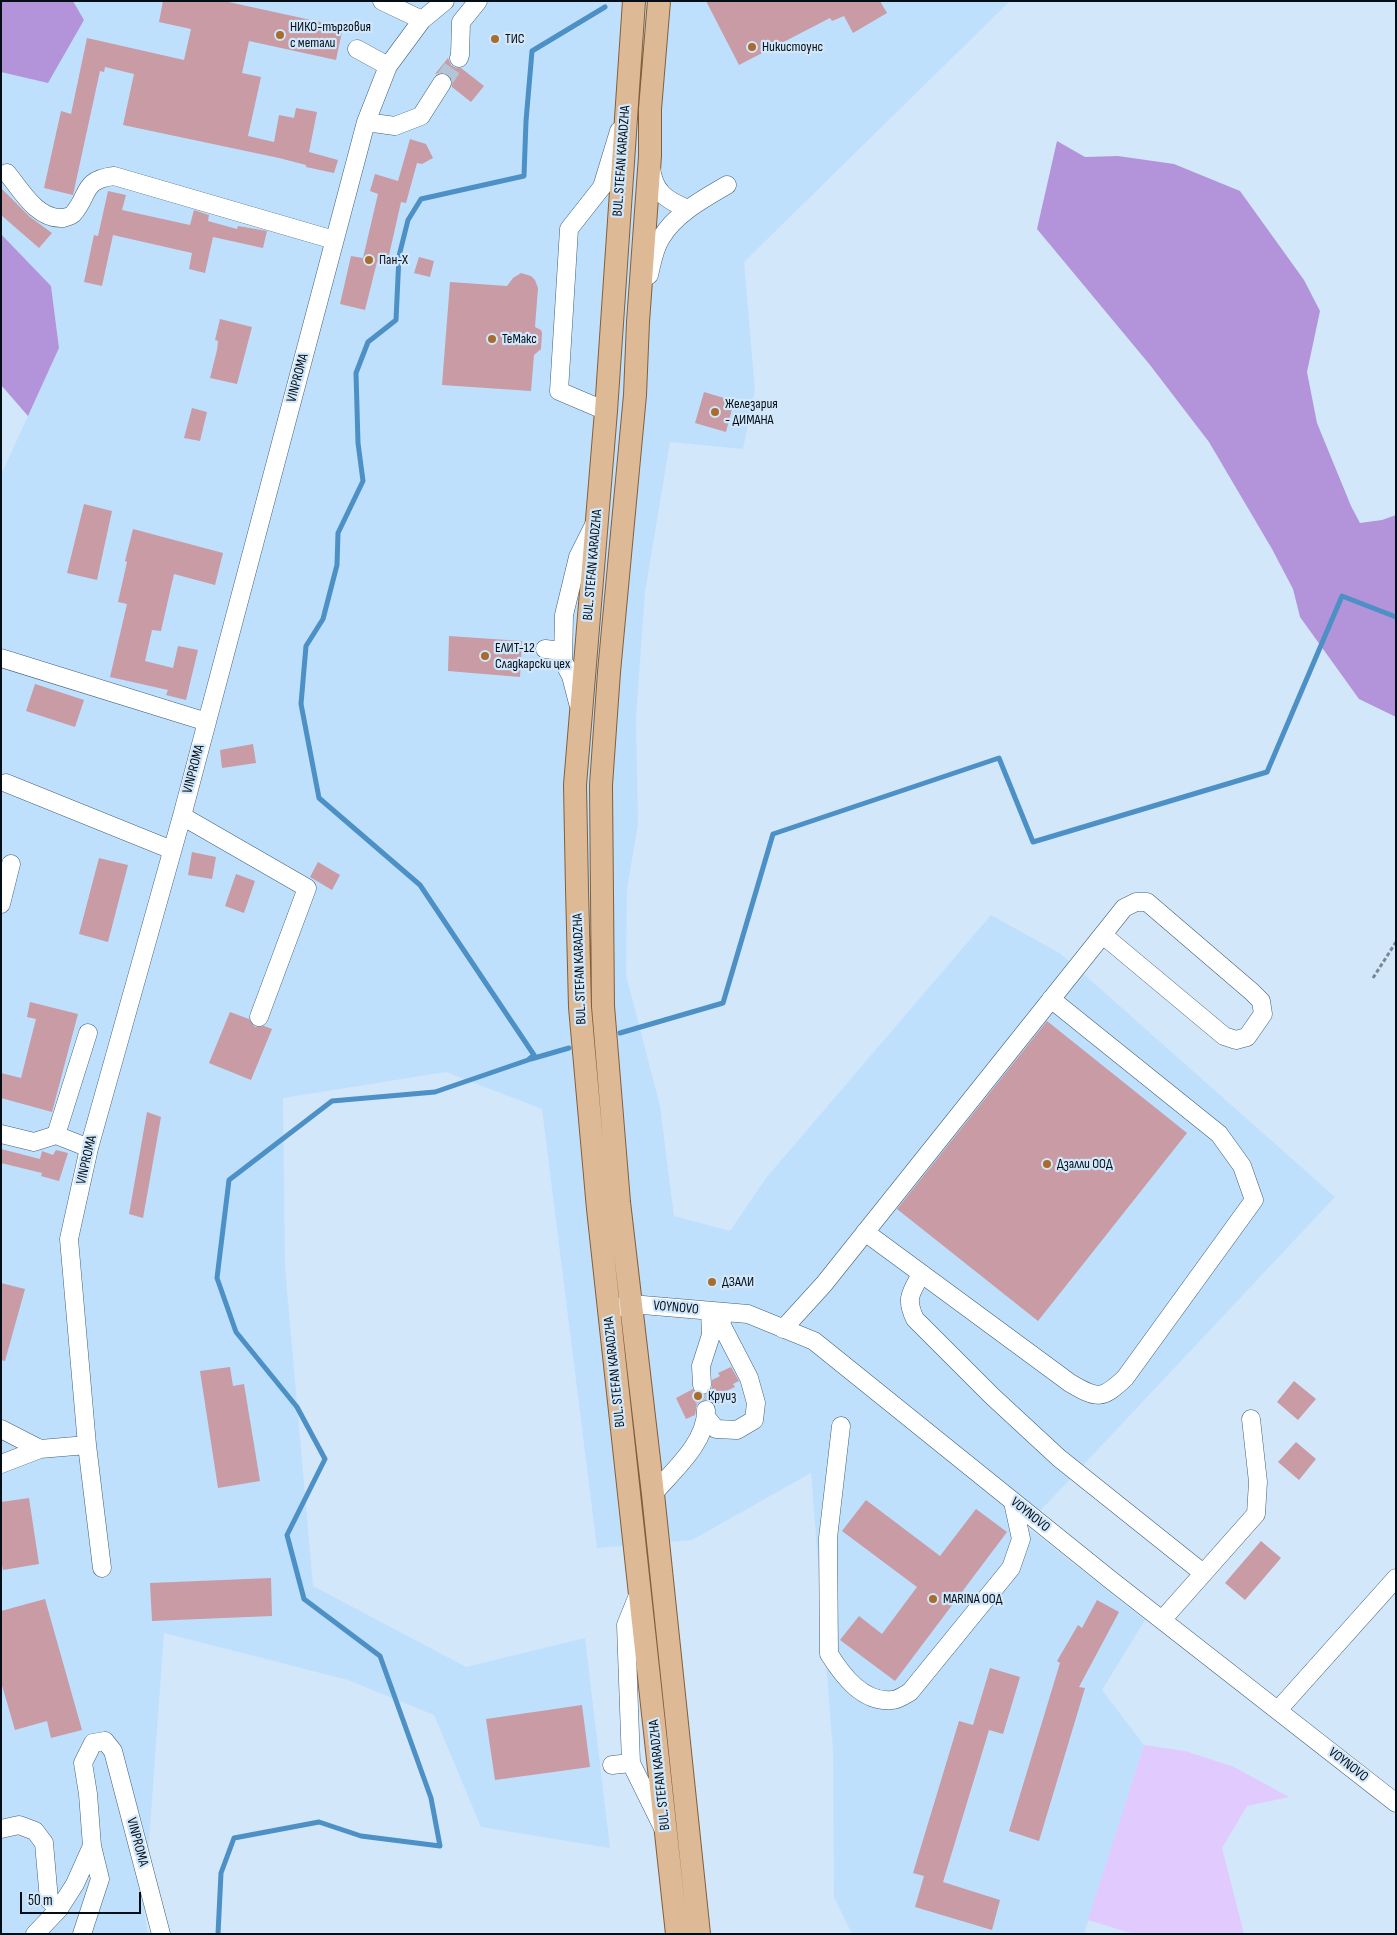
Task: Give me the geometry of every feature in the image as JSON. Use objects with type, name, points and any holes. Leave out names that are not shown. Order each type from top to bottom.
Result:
[{"type":"main road","name":"BUL. STEFAN KARADZHA","points":[[634,1],[606,411],[575,786],[580,1007],[609,1310],[677,1934]]},
{"type":"main road","name":"BUL. STEFAN KARADZHA","points":[[659,1],[650,109],[650,156],[638,322],[635,395],[609,672],[601,785],[603,1006],[619,1202],[653,1494],[699,1934]]},
{"type":"street","points":[[382,1],[422,20]]},
{"type":"street","name":"VINPROMA","points":[[102,1568],[87,1445],[69,1239],[89,1148],[182,816],[366,122],[388,66],[422,20],[445,1]]},
{"type":"street","points":[[459,58],[460,22],[478,1]]},
{"type":"street","points":[[357,49],[388,66]]},
{"type":"street","points":[[366,122],[396,126],[421,116],[442,84]]},
{"type":"street","points":[[606,411],[559,391],[567,258],[569,229],[602,187],[626,109]]},
{"type":"street","points":[[650,156],[652,177],[656,187],[665,197],[688,209]]},
{"type":"street","points":[[8,173],[33,205],[45,214],[55,218],[66,218],[73,215],[85,192],[96,181],[114,176],[334,240]]},
{"type":"street","points":[[638,322],[654,253],[661,238],[688,209],[727,185]]},
{"type":"street","points":[[581,713],[571,676],[563,661],[554,650],[578,557],[597,520]]},
{"type":"street","points":[[1,658],[206,722]]},
{"type":"street","points":[[6,784],[172,850]]},
{"type":"street","points":[[182,816],[308,888],[259,1017]]},
{"type":"street","points":[[1,904],[11,864]]},
{"type":"street","points":[[783,1329],[824,1284],[865,1232],[1051,999],[1103,934],[1124,908],[1136,902],[1147,902],[1252,992],[1261,1001],[1263,1014],[1247,1037],[1236,1040],[1224,1036],[1103,934]]},
{"type":"street","points":[[865,1232],[1070,1384],[1090,1395],[1109,1393],[1125,1378],[1254,1200],[1242,1166],[1219,1134],[1051,999]]},
{"type":"street","points":[[56,1135],[88,1034]]},
{"type":"street","points":[[1,1134],[34,1142],[56,1135],[89,1148]]},
{"type":"street","points":[[921,1274],[909,1297],[910,1308],[915,1320],[992,1396],[1059,1458],[1203,1573]]},
{"type":"street","points":[[609,1310],[631,1304]]},
{"type":"street","name":"VOYNOVO","points":[[631,1304],[748,1314],[814,1342],[1013,1502],[1396,1803]]},
{"type":"street","points":[[702,1385],[702,1366],[716,1311]]},
{"type":"street","points":[[653,1494],[695,1446],[703,1432],[706,1413],[716,1429],[737,1430],[754,1420],[756,1403],[749,1378],[716,1311]]},
{"type":"street","points":[[1162,1620],[1256,1514],[1258,1482],[1251,1419]]},
{"type":"street","points":[[841,1426],[828,1538],[829,1654],[839,1670],[858,1691],[878,1698],[893,1700],[910,1692],[1011,1568],[1021,1539],[1013,1502]]},
{"type":"street","points":[[1,1429],[40,1449]]},
{"type":"street","points":[[1,1464],[40,1449],[87,1445]]},
{"type":"street","points":[[1278,1710],[1396,1578]]},
{"type":"street","points":[[640,1593],[626,1625],[631,1762],[667,1836]]},
{"type":"street","name":"VINPROMA","points":[[92,1846],[88,1794],[83,1763],[93,1743],[105,1741],[113,1751],[161,1934]]},
{"type":"street","points":[[612,1765],[631,1762]]},
{"type":"street","points":[[1,1829],[19,1825],[35,1830],[44,1843],[49,1900],[59,1909]]},
{"type":"street","points":[[35,1934],[59,1909],[75,1884],[92,1846]]},
{"type":"street","points":[[82,1934],[100,1879],[92,1846]]},
{"type":"path","points":[[1373,978],[1396,942]]},
{"type":"shaded area","points":[[1,1],[73,1],[84,20],[48,83],[1,72]]},
{"type":"shaded area","points":[[73,1],[1010,1],[744,262],[755,390],[743,449],[670,442],[645,592],[636,717],[638,824],[627,889],[626,975],[660,1106],[674,1216],[730,1231],[766,1178],[991,915],[1061,954],[1335,1197],[1026,1526],[1145,1620],[1102,1690],[1144,1745],[1084,1934],[852,1934],[834,1897],[833,1751],[811,1473],[692,1540],[597,1548],[542,1109],[446,1072],[283,1098],[285,1267],[313,1586],[466,1667],[585,1638],[610,1848],[481,1827],[434,1715],[348,1680],[164,1633],[144,1912],[148,1934],[1,1934],[1,475],[59,348],[51,286],[1,234],[1,72],[84,20]]},
{"type":"shaded area","points":[[1057,141],[1085,157],[1118,156],[1174,164],[1240,191],[1304,280],[1320,311],[1307,372],[1317,423],[1351,506],[1360,523],[1382,520],[1396,515],[1396,717],[1359,699],[1300,617],[1293,589],[1272,549],[1209,442],[1150,365],[1037,229]]},
{"type":"shaded area","points":[[1,234],[51,286],[59,348],[28,416],[1,385]]},
{"type":"shaded area","points":[[1144,1745],[1185,1751],[1234,1767],[1289,1797],[1247,1806],[1222,1848],[1244,1934],[1134,1934],[1088,1920]]},
{"type":"building","points":[[163,1],[224,1],[343,27],[336,60],[249,41],[242,73],[261,77],[248,136],[274,142],[279,115],[294,118],[296,108],[317,112],[309,152],[338,160],[334,173],[306,167],[306,165],[279,158],[123,125],[134,74],[105,67],[104,72],[100,71],[73,195],[44,188],[61,111],[71,114],[87,38],[184,60],[191,29],[159,22]]},
{"type":"building","name":"Никистоунс","points":[[706,1],[880,1],[887,13],[853,33],[844,16],[832,21],[830,18],[739,65]]},
{"type":"building","points":[[448,58],[451,65],[461,68],[484,86],[471,102],[452,87],[452,79],[448,74],[442,72],[435,74]]},
{"type":"building","points":[[410,139],[426,144],[433,158],[422,164],[417,163],[406,203],[401,202],[387,264],[377,262],[365,310],[340,304],[351,256],[363,258],[378,194],[370,191],[375,174],[398,181]]},
{"type":"building","points":[[1,188],[30,217],[52,233],[39,248],[1,215]]},
{"type":"building","points":[[108,191],[126,195],[122,210],[190,225],[194,210],[209,215],[208,221],[237,229],[238,226],[267,231],[263,248],[213,237],[205,273],[189,269],[192,253],[113,235],[102,286],[84,282],[94,235],[98,236]]},
{"type":"building","points":[[419,257],[434,261],[430,277],[414,273]]},
{"type":"building","points":[[521,273],[531,276],[538,288],[535,327],[541,330],[542,333],[541,349],[534,355],[531,391],[442,385],[450,282],[507,286],[513,278]]},
{"type":"building","points":[[220,319],[252,327],[237,384],[210,378],[217,350],[218,341],[215,340]]},
{"type":"building","name":"Железария - ДИМАНА","points":[[704,392],[734,401],[726,432],[695,423]]},
{"type":"building","points":[[192,408],[207,412],[200,441],[184,438]]},
{"type":"building","points":[[84,504],[112,511],[97,580],[67,573]]},
{"type":"building","points":[[133,529],[223,553],[215,585],[174,574],[161,631],[152,630],[145,661],[173,668],[178,646],[198,650],[186,700],[166,695],[168,690],[110,677],[127,604],[118,602]]},
{"type":"building","name":"ЕЛИТ-12 Сладкарски цех","points":[[449,636],[522,641],[520,677],[448,671]]},
{"type":"building","points":[[35,684],[84,700],[75,727],[26,711]]},
{"type":"building","points":[[253,744],[256,763],[222,768],[220,750]]},
{"type":"building","points":[[192,852],[216,857],[212,879],[188,875]]},
{"type":"building","points":[[99,858],[128,865],[108,942],[79,934]]},
{"type":"building","points":[[318,862],[340,875],[332,890],[310,877]]},
{"type":"building","points":[[236,874],[255,881],[244,913],[225,906]]},
{"type":"building","points":[[30,1002],[78,1014],[52,1112],[1,1098],[1,1073],[21,1078],[36,1019],[27,1017]]},
{"type":"building","points":[[230,1012],[249,1019],[255,1027],[264,1026],[272,1029],[251,1080],[209,1063]]},
{"type":"building","name":"Дзалли ООД","points":[[1047,1021],[1187,1133],[1038,1321],[897,1209]]},
{"type":"building","points":[[147,1112],[161,1117],[143,1218],[129,1214]]},
{"type":"building","points":[[1,1149],[40,1159],[42,1151],[53,1155],[56,1150],[68,1153],[59,1181],[41,1176],[42,1173],[1,1163]]},
{"type":"building","points":[[1,1283],[25,1289],[5,1361],[1,1360]]},
{"type":"building","points":[[230,1367],[233,1386],[244,1384],[260,1481],[218,1488],[200,1371]]},
{"type":"building","points":[[731,1367],[739,1381],[733,1384],[735,1387],[724,1392],[728,1399],[715,1405],[708,1400],[701,1401],[697,1404],[695,1415],[686,1419],[676,1398],[693,1389],[698,1395],[707,1394],[712,1389],[712,1380],[720,1376],[718,1373]]},
{"type":"building","points":[[1294,1381],[1316,1399],[1298,1420],[1277,1402]]},
{"type":"building","points":[[1296,1442],[1316,1459],[1299,1480],[1278,1462]]},
{"type":"building","points":[[29,1498],[39,1564],[3,1570],[1,1560],[1,1502]]},
{"type":"building","name":"MARINA ООД","points":[[866,1500],[940,1556],[976,1509],[1007,1532],[895,1681],[840,1640],[859,1616],[882,1634],[917,1587],[842,1531]]},
{"type":"building","points":[[1261,1541],[1281,1558],[1245,1600],[1225,1583]]},
{"type":"building","points":[[271,1578],[272,1616],[152,1621],[150,1583]]},
{"type":"building","points":[[45,1599],[82,1730],[51,1738],[47,1721],[15,1730],[1,1682],[1,1611]]},
{"type":"building","points":[[1097,1600],[1119,1612],[1079,1687],[1085,1688],[1039,1841],[1009,1831],[1060,1663],[1057,1661],[1078,1625],[1082,1628]]},
{"type":"building","points":[[990,1668],[1020,1677],[1003,1734],[989,1730],[943,1882],[1000,1900],[992,1930],[915,1907],[924,1876],[913,1873],[959,1721],[973,1725]]},
{"type":"building","points":[[582,1705],[590,1767],[495,1780],[486,1719]]},
{"type":"waterway","points":[[218,1934],[221,1873],[234,1838],[319,1822],[361,1836],[440,1846],[431,1798],[380,1656],[304,1599],[287,1535],[325,1459],[297,1407],[236,1332],[217,1278],[229,1180],[332,1101],[435,1092],[528,1060],[534,1055],[420,885],[319,798],[301,704],[306,646],[323,619],[337,565],[338,533],[363,481],[358,443],[356,373],[368,342],[396,320],[399,256],[408,220],[421,199],[524,176],[526,121],[532,51],[605,7]]},
{"type":"waterway","points":[[620,1033],[723,1003],[773,834],[999,758],[1033,842],[1267,772],[1342,596],[1396,617]]},
{"type":"waterway","points":[[531,1059],[569,1048]]},
{"type":"tunnel","points":[[442,83],[459,58]]},
{"type":"tunnel","points":[[702,1385],[706,1410]]},
{"type":"place","name":"НИКО-търговия с метали","points":[[280,35]]},
{"type":"place","name":"ТИС","points":[[495,39]]},
{"type":"place","name":"Никистоунс","points":[[752,47]]},
{"type":"place","name":"Пан-Х","points":[[369,260]]},
{"type":"place","name":"ТеМакс","points":[[492,339]]},
{"type":"place","name":"Железария - ДИМАНА","points":[[715,412]]},
{"type":"place","name":"ЕЛИТ-12 Сладкарски цех","points":[[485,656]]},
{"type":"place","name":"Дзалли ООД","points":[[1047,1164]]},
{"type":"place","name":"ДЗАЛИ","points":[[712,1282]]},
{"type":"place","name":"Круиз","points":[[698,1396]]},
{"type":"place","name":"MARINA ООД","points":[[933,1599]]}]
